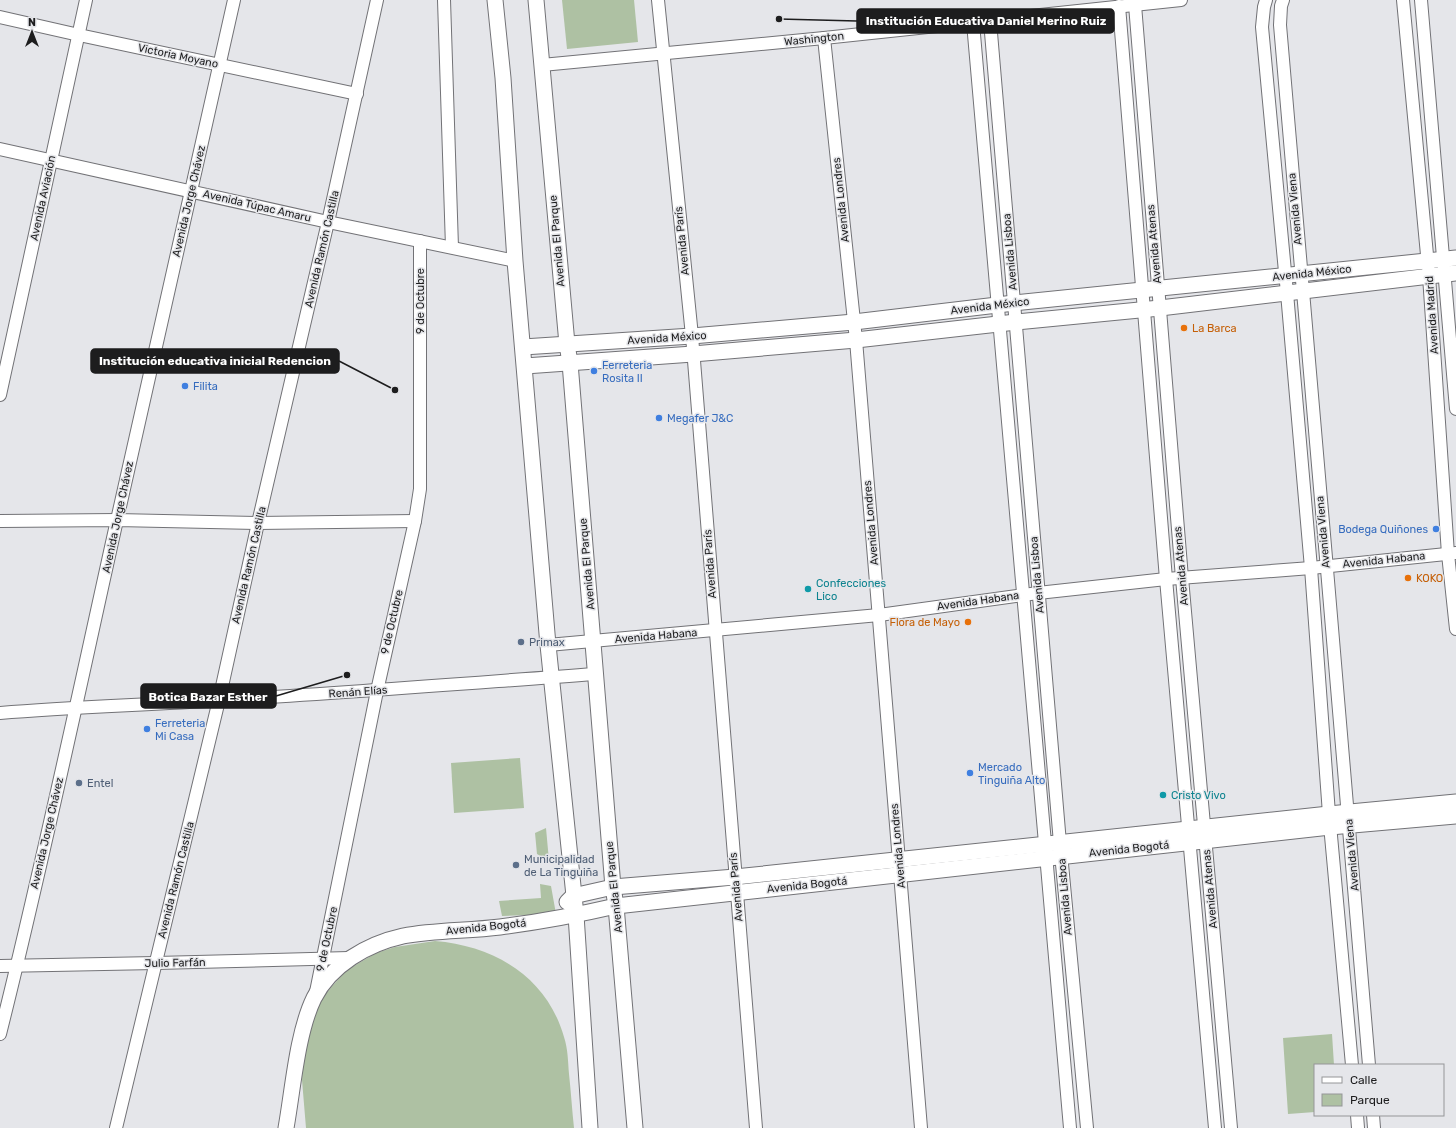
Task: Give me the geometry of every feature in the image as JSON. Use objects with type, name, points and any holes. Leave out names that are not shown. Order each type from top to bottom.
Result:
[{"type":"street","name":"Avenida Aviación","points":[[0,395],[86,0]]},
{"type":"street","name":"Avenida Jorge Chávez","points":[[0,1034],[76,707],[234,0]]},
{"type":"street","name":"Avenida Ramón Castilla","points":[[116,1128],[219,700],[377,0]]},
{"type":"street","points":[[444,0],[452,247]]},
{"type":"street","points":[[495,0],[503,78],[516,261],[548,645],[576,915],[590,1128]]},
{"type":"street","name":"Avenida El Parque","points":[[536,0],[567,344],[570,363],[595,674],[618,887],[616,906],[635,1128]]},
{"type":"street","name":"Avenida París","points":[[658,0],[662,54],[692,336],[756,1128]]},
{"type":"street","name":"Washington","points":[[542,65],[973,23],[1181,0]]},
{"type":"street","name":"Avenida Viena","points":[[1266,0],[1262,27],[1286,276],[1311,568],[1330,820],[1352,1064]]},
{"type":"street","name":"Avenida Viena","points":[[1284,0],[1281,6],[1280,25],[1369,1064]]},
{"type":"street","name":"Avenida Madrid","points":[[1403,0],[1429,276],[1452,553],[1456,629]]},
{"type":"street","name":"Avenida Madrid","points":[[1421,0],[1450,266],[1456,409]]},
{"type":"street","name":"Avenida Atenas","points":[[1135,5],[1182,578],[1231,1128]]},
{"type":"street","name":"Avenida Atenas","points":[[1119,6],[1166,579],[1215,1128]]},
{"type":"street","name":"Victoria Moyano","points":[[0,17],[357,94]]},
{"type":"street","name":"Avenida Lisboa","points":[[990,21],[1038,593],[1087,1128]]},
{"type":"street","name":"Avenida Lisboa","points":[[973,23],[1070,1128]]},
{"type":"street","name":"Avenida Londres","points":[[824,38],[856,340],[921,1128]]},
{"type":"street","name":"Avenida Túpac Amaru","points":[[0,149],[328,222],[516,261]]},
{"type":"street","name":"9 de Octubre","points":[[315,997],[377,690],[415,521],[420,489],[420,241]]},
{"type":"street","name":"Avenida México","points":[[523,347],[692,336],[854,322],[1014,303],[1286,276],[1427,260],[1450,266]]},
{"type":"street","name":"Avenida México","points":[[525,366],[856,340],[1160,308],[1429,276],[1450,266]]},
{"type":"street","points":[[0,521],[117,520],[258,523],[415,521]]},
{"type":"street","name":"Avenida Habana","points":[[548,645],[879,615],[1024,594],[1166,579],[1311,568],[1452,553]]},
{"type":"street","name":"Renán Elías","points":[[0,713],[76,707],[377,690],[595,674]]},
{"type":"street","name":"Avenida Bogotá","points":[[1349,819],[1456,802]]},
{"type":"street","name":"Avenida Bogotá","points":[[286,1128],[298,1053],[306,1017],[315,997],[330,975],[349,958],[375,945],[403,936],[496,927],[576,915],[616,906],[737,892],[900,868],[1330,820],[1456,816]]},
{"type":"street","name":"Avenida Bogotá","points":[[573,896],[618,887],[735,877],[900,868]]},
{"type":"street","points":[[552,919],[573,896]]},
{"type":"street","name":"Julio Farfán","points":[[0,966],[349,958]]},
{"type":"street","points":[[1356,1116],[1358,1128]]},
{"type":"street","points":[[1372,1116],[1374,1128]]},
{"type":"green space","points":[[562,0],[634,0],[638,42],[567,49]]},
{"type":"green space","points":[[520,758],[524,808],[454,813],[451,763]]},
{"type":"green space","points":[[546,828],[549,861],[537,854],[535,833]]},
{"type":"green space","points":[[540,884],[551,886],[556,914],[502,916],[499,901],[541,898]]},
{"type":"green space","points":[[435,941],[457,944],[498,958],[516,968],[532,982],[545,997],[556,1016],[564,1037],[568,1056],[574,1128],[306,1128],[302,1080],[303,1059],[312,1019],[323,997],[347,970],[376,953],[395,947]]},
{"type":"green space","points":[[1332,1034],[1334,1064],[1314,1064],[1314,1112],[1288,1114],[1283,1038]]},
{"type":"place","name":"Institución Educativa Daniel Merino Ruiz","points":[[779,19]]},
{"type":"place","name":"La Barca","points":[[1184,328]]},
{"type":"place","name":"Ferreteria Rosita II","points":[[594,371]]},
{"type":"place","name":"Filita","points":[[185,386]]},
{"type":"place","name":"Institución educativa inicial Redencion","points":[[395,390]]},
{"type":"place","name":"Megafer J&C","points":[[659,418]]},
{"type":"place","name":"Bodega Quiñones","points":[[1436,529]]},
{"type":"place","name":"KOKO","points":[[1408,578]]},
{"type":"place","name":"Confecciones Lico","points":[[808,589]]},
{"type":"place","name":"Flora de Mayo","points":[[968,622]]},
{"type":"place","name":"Primax","points":[[521,642]]},
{"type":"place","name":"Botica Bazar Esther","points":[[347,675]]},
{"type":"place","name":"Ferreteria Mi Casa","points":[[147,729]]},
{"type":"place","name":"Mercado Tinguiña Alto","points":[[970,773]]},
{"type":"place","name":"Entel","points":[[79,783]]},
{"type":"place","name":"Cristo Vivo","points":[[1163,795]]},
{"type":"place","name":"Municipalidad de La Tinguiña","points":[[516,865]]}]
